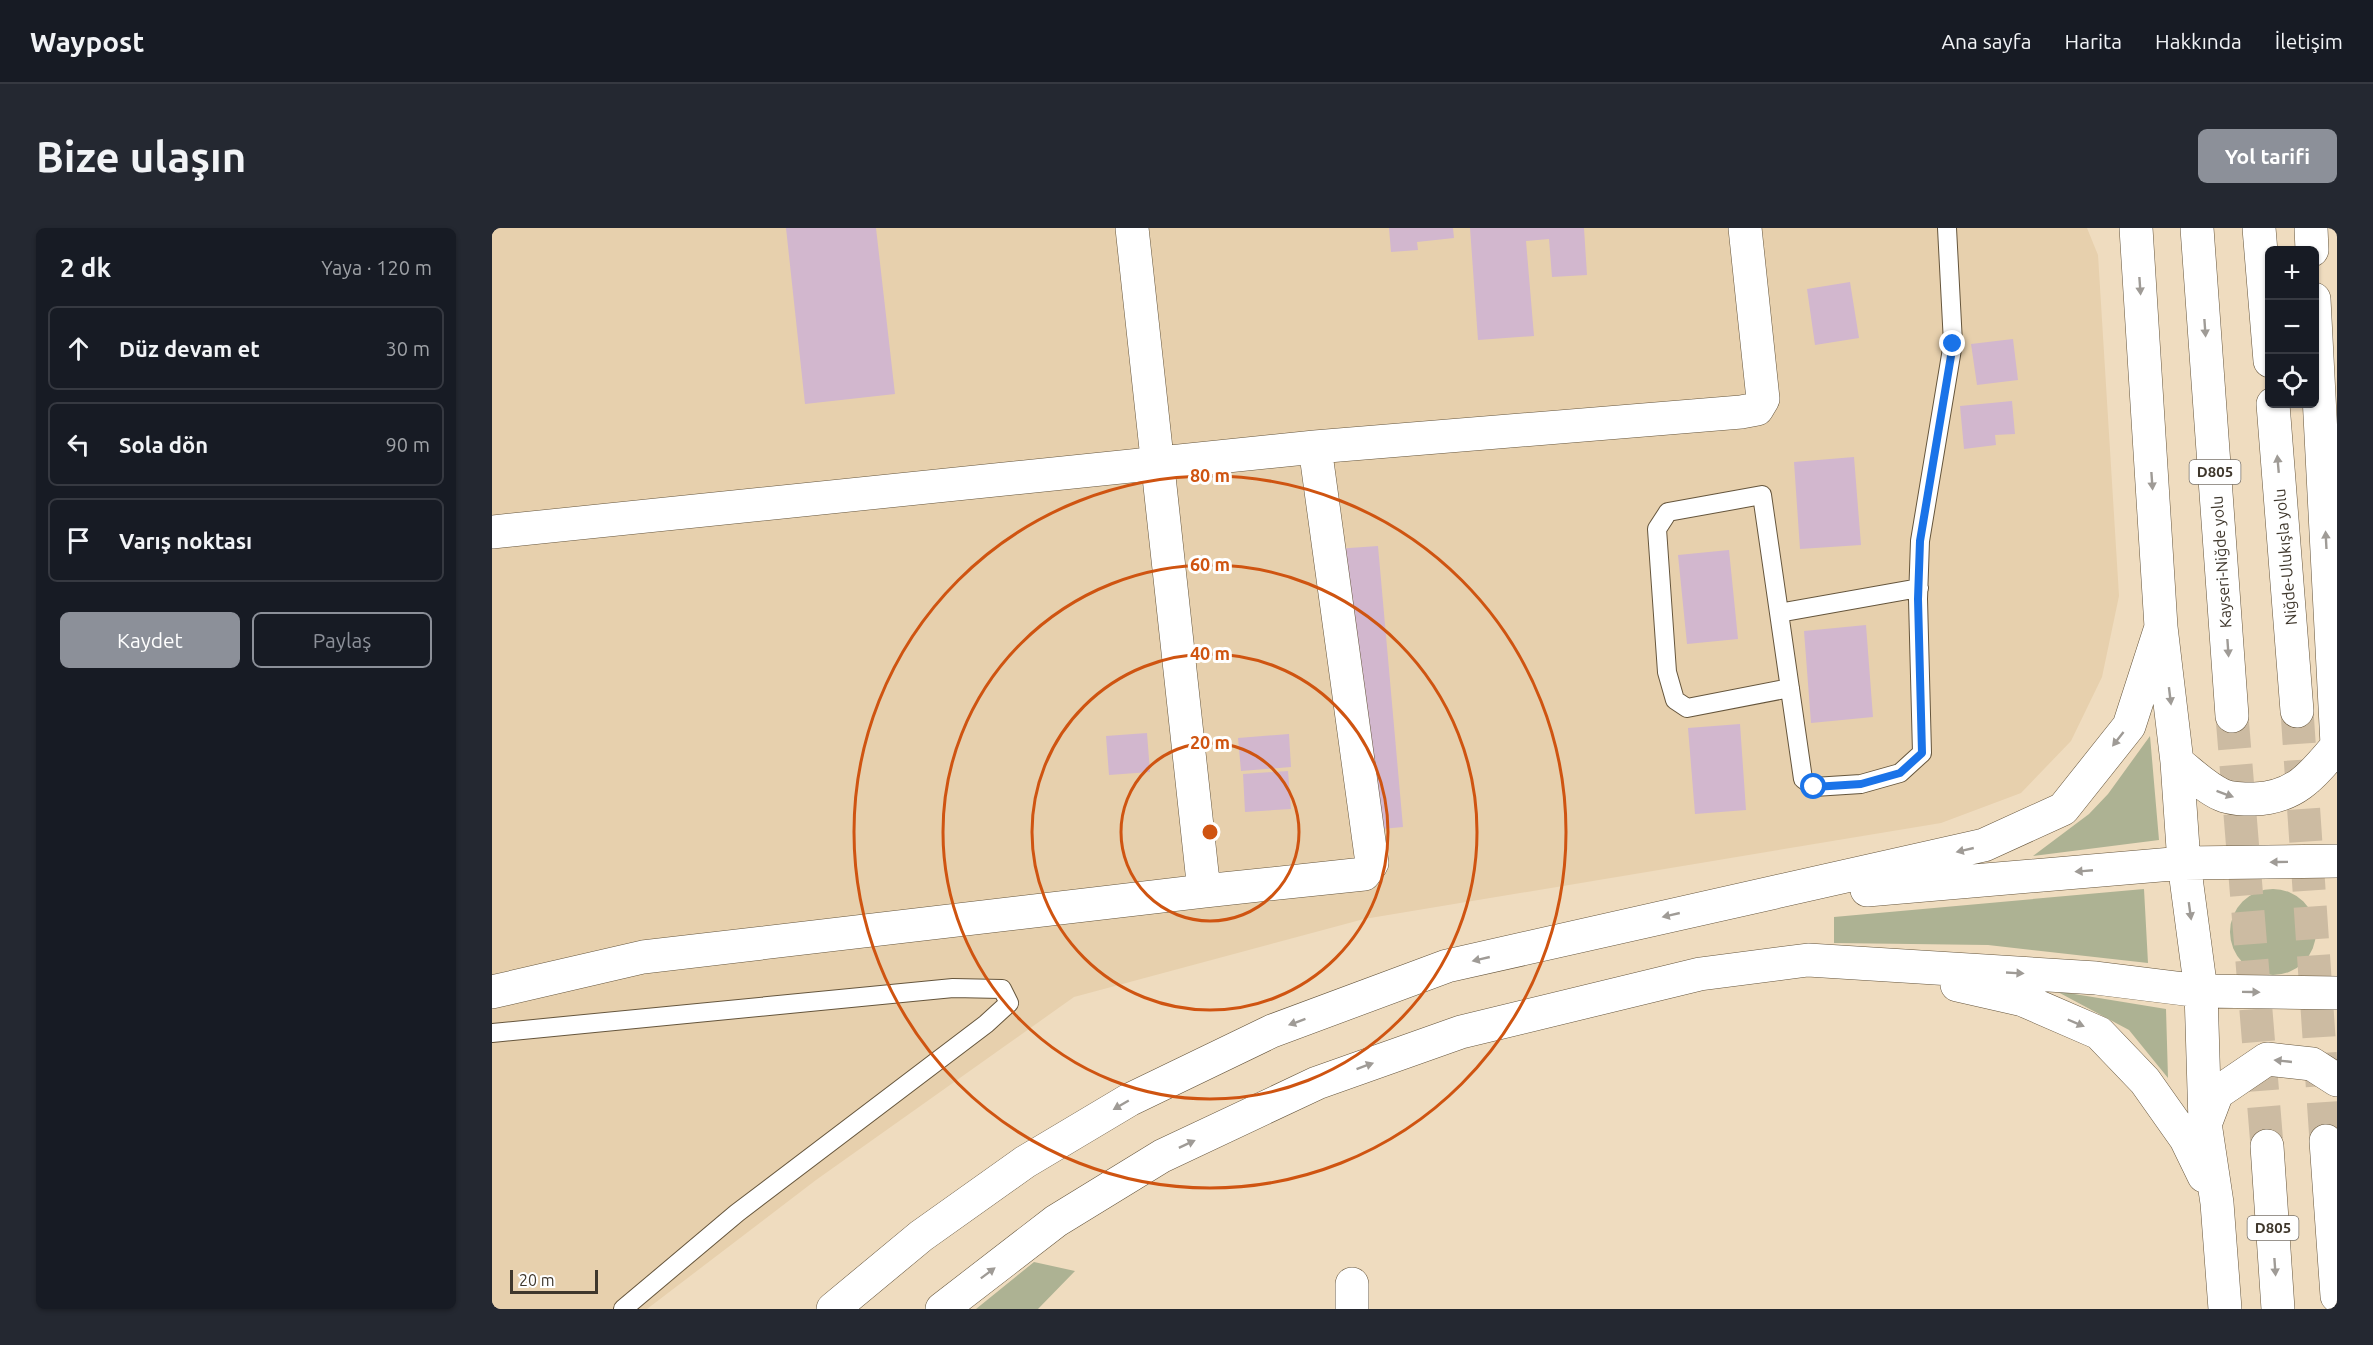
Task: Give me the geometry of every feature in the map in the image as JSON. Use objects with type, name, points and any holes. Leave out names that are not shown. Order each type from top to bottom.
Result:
[{"type":"main road","points":[[1132,228],[1204,891]]},
{"type":"main road","points":[[492,532],[1315,447],[1757,409],[1763,399],[1745,228]]},
{"type":"main road","points":[[2136,228],[2162,627],[2177,762],[2184,863],[2201,992],[2205,1122],[2217,1203],[2225,1309]]},
{"type":"main road","name":"Kayseri-Niğde yolu","points":[[2197,228],[2232,716]]},
{"type":"main road","points":[[2259,228],[2269,354]]},
{"type":"main road","points":[[2311,228],[2312,246]]},
{"type":"main road","points":[[2177,762],[2199,780],[2223,795],[2244,799],[2271,798],[2292,791],[2316,772],[2337,746],[2333,614],[2314,300]]},
{"type":"main road","name":"Niğde-Ulukışla yolu","points":[[2273,408],[2297,711]]},
{"type":"main road","points":[[492,992],[643,957],[1364,874],[1372,863],[1315,447]]},
{"type":"main road","points":[[833,1309],[921,1236],[1025,1162],[1129,1100],[1272,1031],[1447,966],[1984,845],[2063,809],[2129,726],[2162,627]]},
{"type":"main road","points":[[1728,902],[2184,863],[2337,861]]},
{"type":"main road","points":[[942,1309],[1056,1221],[1162,1156],[1317,1083],[1461,1032],[1700,974],[1808,960],[2096,978],[2201,992],[2337,993]]},
{"type":"main road","points":[[1461,1032],[1673,993],[1784,982],[1959,986],[2023,1000],[2099,1033],[2145,1081],[2179,1129],[2217,1203]]},
{"type":"main road","points":[[2205,1122],[2217,1093],[2267,1059],[2312,1064],[2337,1080]]},
{"type":"main road","points":[[2326,1141],[2337,1296]]},
{"type":"main road","name":"D805","points":[[2267,1146],[2278,1309]]},
{"type":"lane","points":[[1790,688],[1687,708],[1675,700],[1667,672],[1657,529],[1668,512],[1762,495],[1790,688],[1803,779],[1814,787],[1861,784],[1900,773],[1922,753],[1918,588],[1920,541],[1953,344],[1947,228]]},
{"type":"lane","points":[[1779,613],[1918,588]]},
{"type":"lane","points":[[492,1033],[953,988],[1002,989],[1009,1003],[986,1024],[737,1213],[623,1309]]},
{"type":"shaded area","points":[[492,228],[2087,228],[2098,255],[2119,596],[2102,677],[2071,741],[2021,793],[1941,823],[1364,919],[1074,997],[816,1180],[647,1309],[492,1309]]},
{"type":"green space","points":[[2150,736],[2159,840],[2033,856],[2089,814],[2108,794]]},
{"type":"green space","points":[[2144,889],[2148,963],[1988,945],[1834,943],[1834,917]]},
{"type":"green space","points":[[2273,889],[2289,893],[2303,902],[2312,916],[2316,932],[2312,948],[2303,962],[2289,971],[2273,975],[2257,971],[2243,962],[2234,948],[2230,932],[2234,916],[2243,902],[2257,893]]},
{"type":"green space","points":[[2056,991],[2166,1009],[2168,1078],[2129,1030]]},
{"type":"green space","points":[[1034,1262],[1075,1271],[1038,1309],[976,1309]]},
{"type":"building","points":[[786,228],[876,228],[895,394],[805,404]]},
{"type":"building","points":[[1389,228],[1453,228],[1454,238],[1417,242],[1418,250],[1391,252]]},
{"type":"building","points":[[1470,228],[1584,228],[1587,275],[1552,277],[1549,239],[1526,241],[1534,336],[1478,340]]},
{"type":"building","points":[[1850,282],[1859,338],[1815,345],[1807,289]]},
{"type":"building","points":[[2013,339],[2018,380],[1977,385],[1971,344]]},
{"type":"building","points":[[2012,401],[2015,434],[1995,435],[1996,445],[1964,449],[1960,406]]},
{"type":"building","points":[[1854,457],[1861,545],[1800,549],[1794,462]]},
{"type":"building","points":[[1378,546],[1403,827],[1360,831],[1335,549]]},
{"type":"building","points":[[1729,550],[1738,639],[1687,644],[1678,555]]},
{"type":"building","points":[[1866,625],[1873,717],[1811,723],[1804,631]]},
{"type":"building","points":[[1740,724],[1746,810],[1695,814],[1688,728]]},
{"type":"building","points":[[1147,733],[1150,772],[1109,775],[1106,736]]},
{"type":"building","points":[[1289,734],[1291,767],[1241,771],[1238,738]]},
{"type":"building","points":[[1288,771],[1291,809],[1245,812],[1243,774]]},
{"type":"tunnel","points":[[2297,711],[2326,1141]]},
{"type":"tunnel","points":[[2232,716],[2267,1146]]},
{"type":"route","points":[[1814,787],[1861,784],[1900,773],[1922,753],[1918,599],[1920,541],[1953,344]]}]
